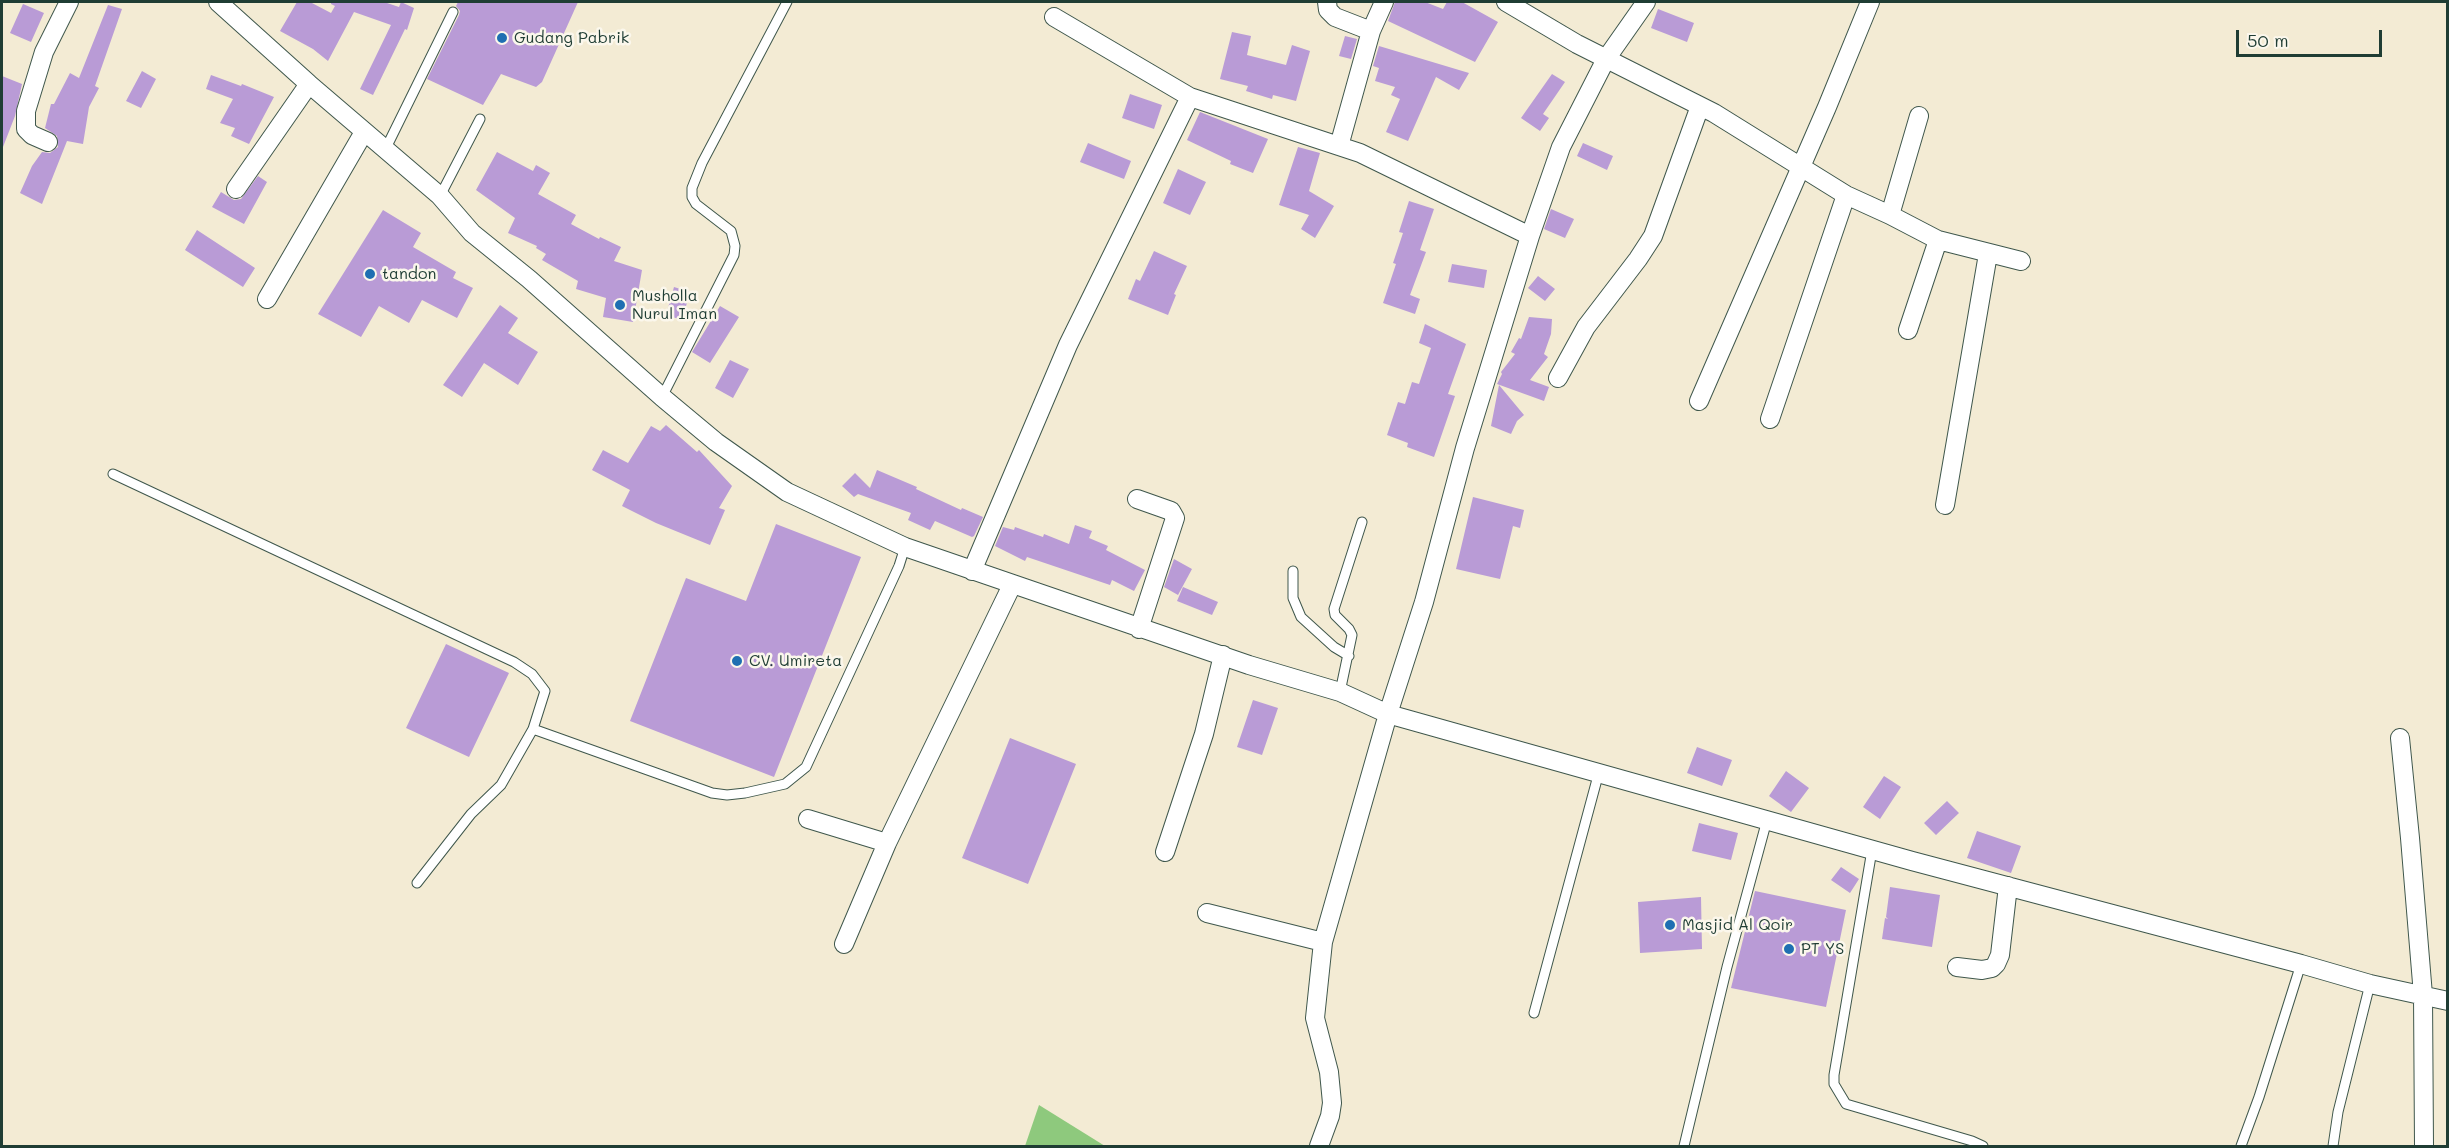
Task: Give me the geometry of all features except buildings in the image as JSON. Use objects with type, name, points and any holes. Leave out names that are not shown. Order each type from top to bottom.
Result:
[{"type":"street","points":[[48,142],[32,135],[26,129],[26,111],[44,52],[69,2]]},
{"type":"street","points":[[218,2],[309,84],[440,196],[472,233],[529,279],[716,442],[787,492],[905,547],[1139,629],[1340,692],[1388,714],[1872,850],[2370,984],[2448,1002]]},
{"type":"street","points":[[1327,2],[1328,10],[1335,17],[1371,31]]},
{"type":"street","points":[[1339,147],[1371,31],[1384,2]]},
{"type":"street","points":[[1506,2],[1606,59],[1700,106],[1845,195],[1938,240],[2021,261]]},
{"type":"street","points":[[1319,1146],[1330,1116],[1332,1103],[1329,1072],[1315,1018],[1323,942],[1388,714],[1424,602],[1465,448],[1530,236],[1561,147],[1606,59],[1646,2]]},
{"type":"street","points":[[1700,401],[1869,2]]},
{"type":"street","points":[[1054,17],[1190,97],[1360,153],[1530,236]]},
{"type":"street","points":[[236,189],[309,84]]},
{"type":"street","points":[[972,571],[1068,345],[1190,97]]},
{"type":"street","points":[[1558,378],[1586,327],[1653,236],[1700,106]]},
{"type":"street","points":[[1890,215],[1919,116]]},
{"type":"street","points":[[267,298],[364,132]]},
{"type":"street","points":[[1770,419],[1845,195]]},
{"type":"street","points":[[1908,330],[1938,240]]},
{"type":"street","points":[[1945,505],[1988,254]]},
{"type":"street","points":[[1137,499],[1171,511],[1175,518],[1139,629]]},
{"type":"street","points":[[844,944],[887,843],[1012,585]]},
{"type":"street","points":[[1165,852],[1204,734],[1223,655]]},
{"type":"street","points":[[2400,738],[2423,995],[2424,1146]]},
{"type":"street","points":[[808,819],[887,843]]},
{"type":"street","points":[[1957,967],[1982,970],[1992,968],[1996,964],[2000,954],[2008,886]]},
{"type":"street","points":[[1207,913],[1323,942]]},
{"type":"lane","points":[[662,397],[734,255],[735,246],[731,231],[703,211],[692,197],[696,176],[787,2]]},
{"type":"lane","points":[[386,148],[453,12]]},
{"type":"lane","points":[[440,196],[480,119]]},
{"type":"lane","points":[[113,474],[514,662],[532,674],[545,691],[533,729],[501,785],[471,814],[417,883]]},
{"type":"lane","points":[[1340,692],[1352,634],[1335,615],[1334,609],[1362,522]]},
{"type":"lane","points":[[533,729],[712,793],[745,794],[785,784],[806,767],[899,566],[905,547]]},
{"type":"lane","points":[[1293,571],[1293,598],[1300,617],[1334,647],[1349,656]]},
{"type":"lane","points":[[1534,1013],[1599,772]]},
{"type":"lane","points":[[1684,1146],[1727,967],[1767,820]]},
{"type":"lane","points":[[1872,850],[1834,1084],[1846,1104],[1983,1146]]},
{"type":"lane","points":[[2241,1146],[2301,964]]},
{"type":"lane","points":[[2332,1146],[2338,1112],[2370,984]]},
{"type":"green space","points":[[1039,1105],[1105,1146],[1025,1146]]},
{"type":"place","name":"Gudang Pabrik","points":[[502,38]]},
{"type":"place","name":"tandon","points":[[370,274]]},
{"type":"place","name":"Musholla Nurul Iman","points":[[620,305]]},
{"type":"place","name":"CV. Umireta","points":[[737,661]]},
{"type":"place","name":"Masjid Al Qoir","points":[[1670,925]]},
{"type":"place","name":"PT YS","points":[[1789,949]]}]
